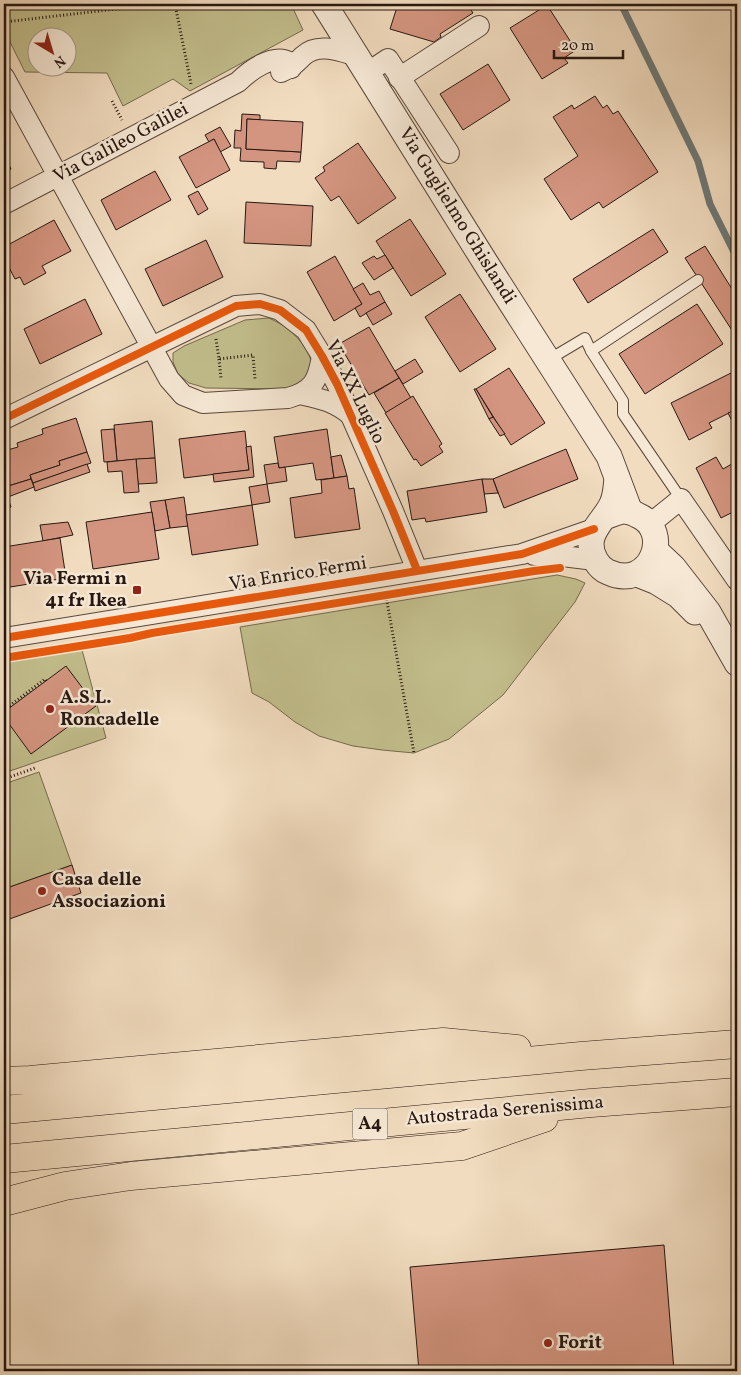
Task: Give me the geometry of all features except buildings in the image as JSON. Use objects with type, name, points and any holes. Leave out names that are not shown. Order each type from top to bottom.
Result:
[{"type":"highway","points":[[4,1081],[443,1042],[581,1056]]},
{"type":"highway","points":[[4,1110],[581,1056],[737,1044]]},
{"type":"highway","name":"Autostrada Serenissima","points":[[4,1159],[591,1103],[737,1092]]},
{"type":"highway","points":[[4,1202],[64,1186],[132,1176],[462,1146],[591,1103]]},
{"type":"street","name":"Via Guglielmo Ghislandi","points":[[324,4],[609,456],[617,478],[640,518],[656,537],[656,551]]},
{"type":"street","points":[[399,78],[479,26]]},
{"type":"street","name":"Via Galileo Galilei","points":[[4,204],[238,82],[260,65],[273,60],[285,60],[289,62],[291,68],[305,54],[316,49],[326,48],[340,51],[362,65]]},
{"type":"street","name":"Via Guglielmo Ghislandi","points":[[362,65],[388,59],[449,153]]},
{"type":"street","name":"Via XX Luglio","points":[[4,77],[168,379],[183,395],[203,403],[288,398],[300,394],[313,385],[320,372],[322,356]]},
{"type":"street","name":"Via XX Luglio","points":[[152,347],[236,306],[260,304],[280,310],[306,330],[337,384],[393,510],[417,570]]},
{"type":"street","points":[[4,419],[152,347]]},
{"type":"street","name":"Via XX Luglio","points":[[300,394],[323,399],[339,406],[351,415]]},
{"type":"street","name":"Via Guglielmo Ghislandi","points":[[595,560],[590,544],[599,523],[612,505],[616,495],[617,478]]},
{"type":"street","points":[[599,523],[619,512],[640,518],[681,499],[737,580]]},
{"type":"street","name":"Via Enrico Fermi","points":[[522,554],[599,523]]},
{"type":"street","points":[[595,560],[606,572],[621,577],[637,574],[650,564],[656,551],[673,567],[708,612],[737,662]]},
{"type":"street","name":"Via Enrico Fermi","points":[[4,638],[522,554],[595,560]]},
{"type":"street","points":[[637,574],[657,582],[678,596],[724,641]]},
{"type":"lane","points":[[591,351],[698,280]]},
{"type":"lane","points":[[548,360],[585,338],[623,402],[623,414],[681,499]]},
{"type":"path","points":[[4,22],[160,4]]},
{"type":"path","points":[[175,4],[191,85]]},
{"type":"path","points":[[112,101],[123,121]]},
{"type":"path","points":[[213,318],[221,378]]},
{"type":"path","points":[[219,359],[253,355],[258,400]]},
{"type":"path","points":[[376,596],[395,593]]},
{"type":"path","points":[[386,595],[414,753]]},
{"type":"path","points":[[4,710],[45,679],[46,681]]},
{"type":"path","points":[[4,779],[35,768]]},
{"type":"shaded area","points":[[4,4],[291,4],[303,30],[190,91],[173,79],[123,106],[107,73],[78,73],[78,28],[28,28],[28,72],[25,72],[4,30]]},
{"type":"shaded area","points":[[269,318],[287,327],[305,346],[312,362],[309,376],[299,385],[286,389],[206,388],[189,383],[178,374],[173,362],[173,353],[184,346],[245,320]]},
{"type":"shaded area","points":[[557,575],[585,583],[575,602],[503,695],[449,739],[414,753],[353,746],[319,736],[295,722],[269,702],[252,693],[240,627]]},
{"type":"shaded area","points":[[82,650],[106,738],[7,772],[4,764],[4,663]]},
{"type":"shaded area","points":[[39,772],[72,865],[4,889],[4,784]]},
{"type":"waterway","points":[[621,4],[698,161],[710,204],[737,258]]},
{"type":"cycle path","points":[[4,419],[236,306],[260,304],[280,310],[306,330],[337,384],[417,570]]},
{"type":"cycle path","points":[[4,638],[522,554],[594,529]]},
{"type":"cycle path","points":[[4,658],[560,568]]},
{"type":"place","name":"Via Fermi n 41 fr Ikea","points":[[137,590]]},
{"type":"place","name":"A.S.L. Roncadelle","points":[[50,709]]},
{"type":"place","name":"Casa delle Associazioni","points":[[42,891]]},
{"type":"place","name":"Forit","points":[[548,1343]]}]
